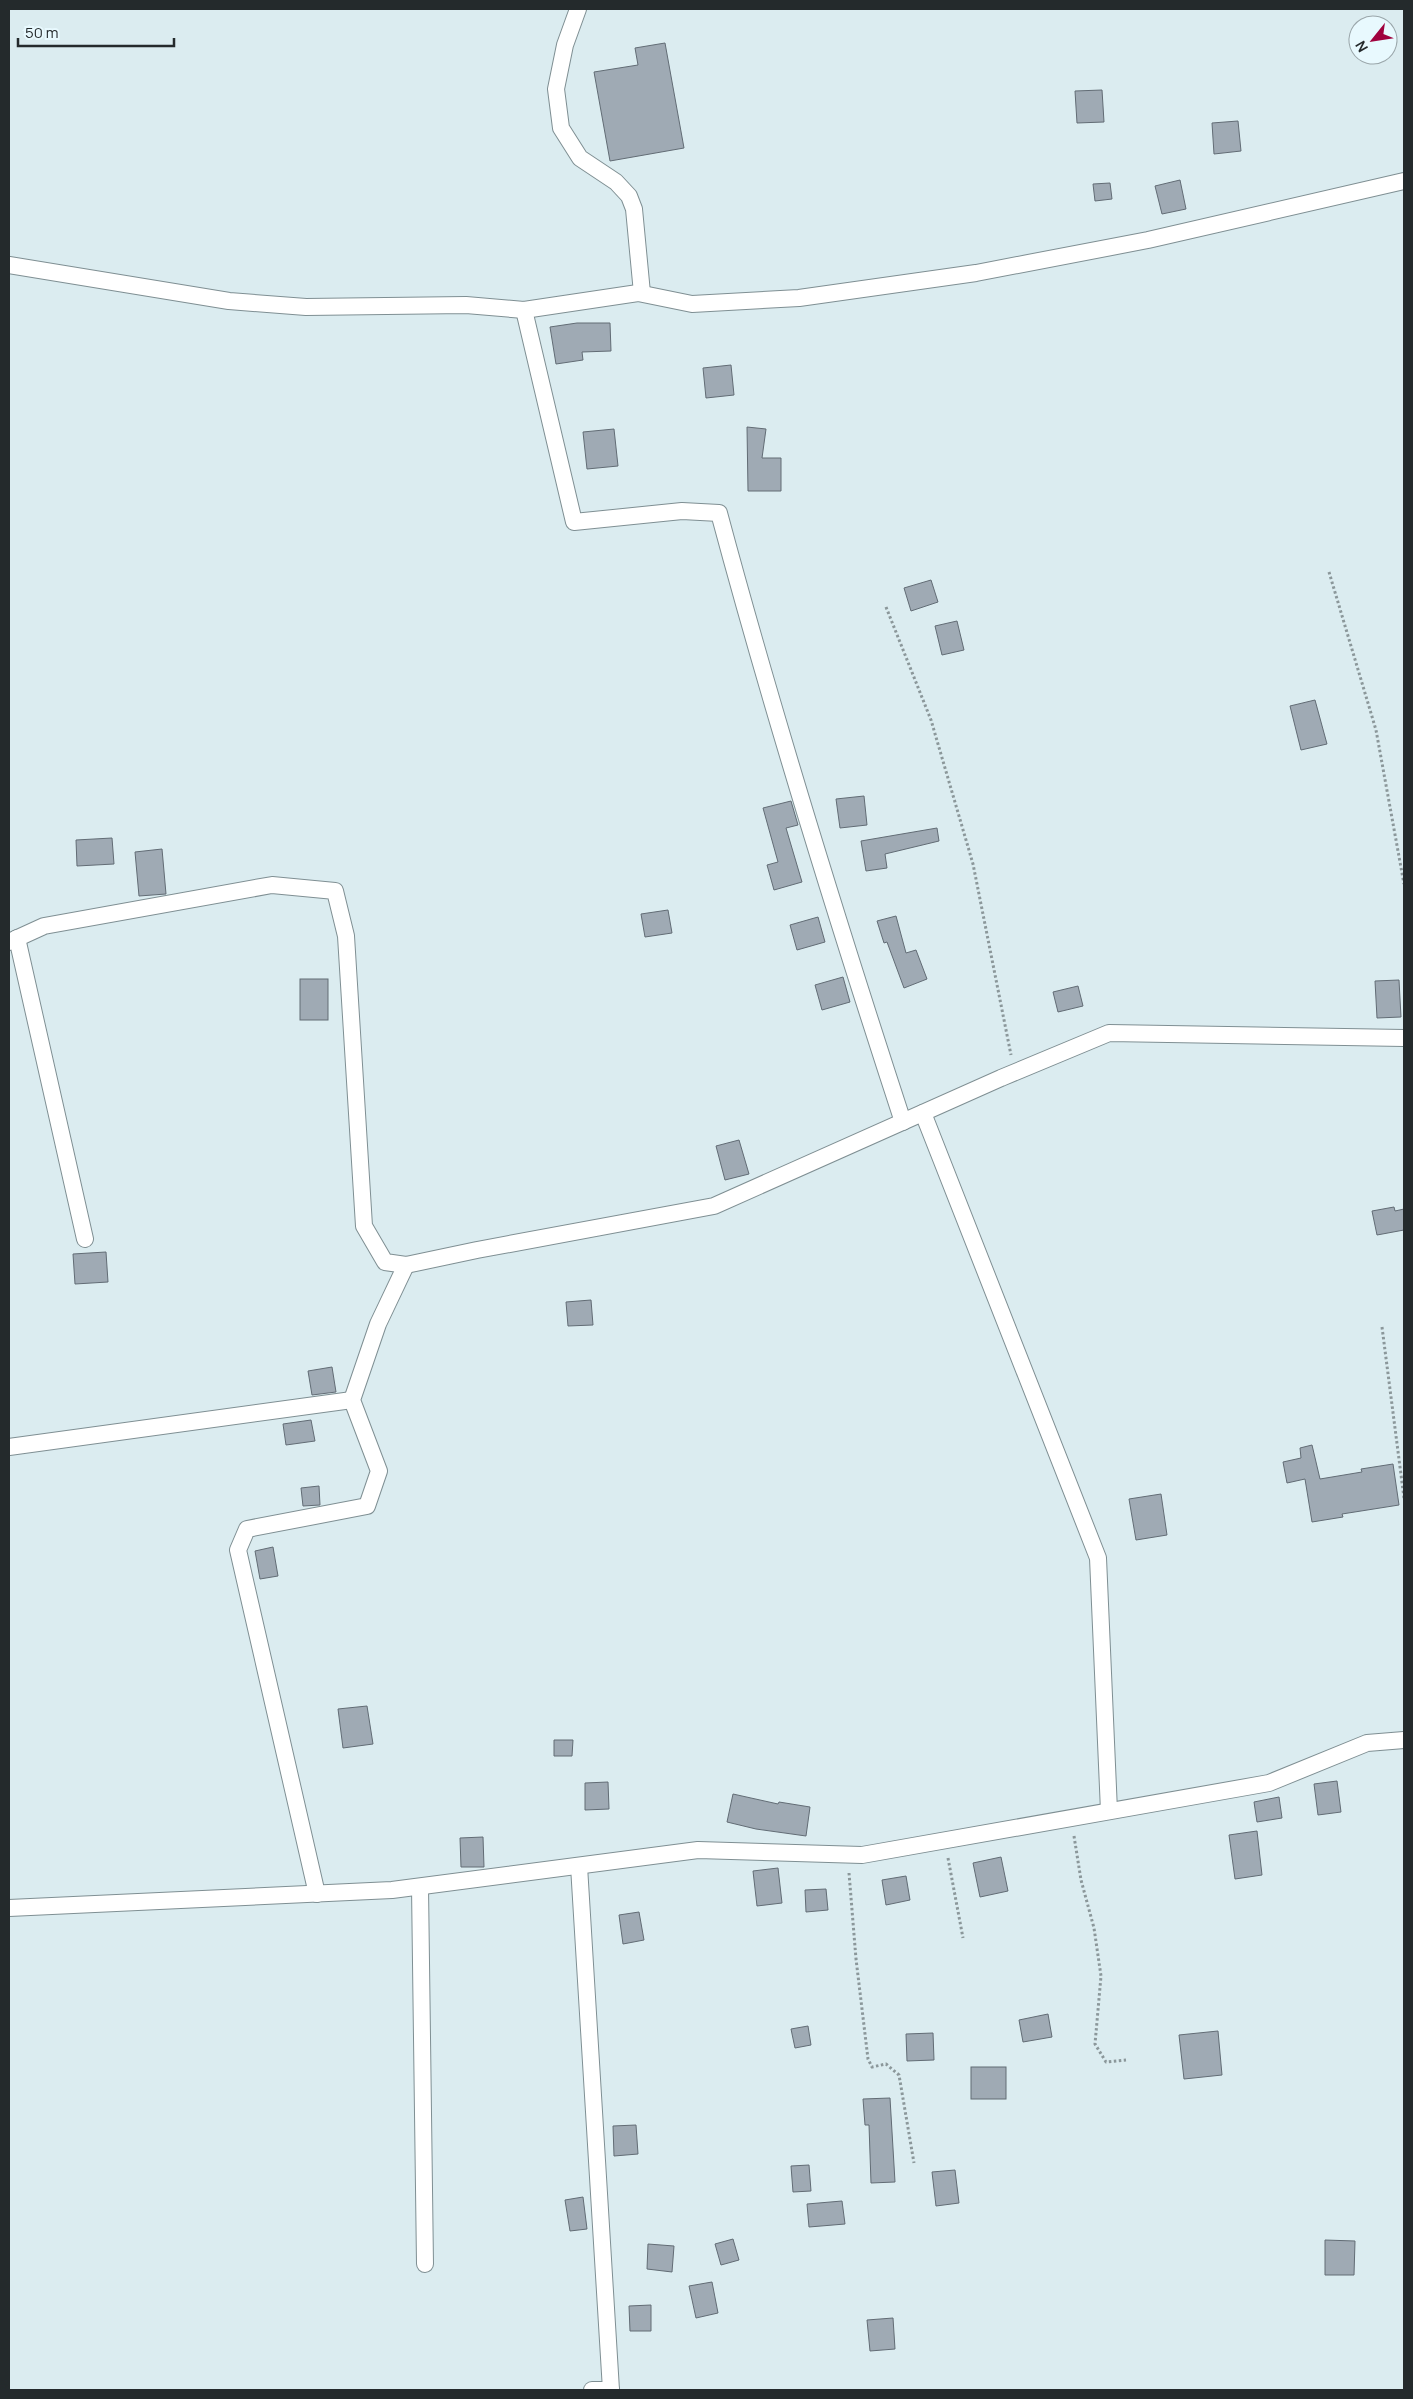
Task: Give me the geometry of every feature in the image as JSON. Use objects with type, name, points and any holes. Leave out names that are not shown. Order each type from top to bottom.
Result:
[{"type":"street","points":[[578,9],[565,44],[556,89],[561,128],[580,158],[616,182],[629,196],[634,208],[642,294]]},
{"type":"street","points":[[9,265],[229,301],[306,307],[466,304],[524,310],[642,294],[692,304],[799,298],[976,273],[1148,240],[1404,181]]},
{"type":"street","points":[[524,310],[574,522],[682,511],[719,513],[759,662],[826,885],[903,1122]]},
{"type":"street","points":[[85,1238],[13,940],[44,926],[272,885],[335,891],[346,936],[364,1226],[385,1262],[406,1265],[714,1206],[1015,1072],[1109,1033],[1404,1038]]},
{"type":"street","points":[[923,1113],[1098,1558],[1110,1811]]},
{"type":"street","points":[[318,1894],[238,1550],[246,1529],[367,1506],[379,1471],[352,1400],[378,1324],[406,1265]]},
{"type":"street","points":[[9,1447],[352,1400]]},
{"type":"street","points":[[9,1908],[392,1890],[698,1850],[862,1855],[1269,1783],[1367,1743],[1404,1740]]},
{"type":"street","points":[[579,1866],[611,2390],[592,2390]]},
{"type":"street","points":[[420,1887],[425,2264]]},
{"type":"path","points":[[1329,572],[1376,730],[1404,884]]},
{"type":"path","points":[[886,607],[931,720],[973,864],[1015,1072]]},
{"type":"path","points":[[1382,1327],[1404,1498]]},
{"type":"path","points":[[1074,1818],[1075,1843],[1094,1928],[1101,1976],[1095,2044],[1106,2062],[1126,2060]]},
{"type":"path","points":[[945,1840],[963,1938]]},
{"type":"path","points":[[846,1855],[868,2059],[872,2067],[886,2064],[898,2075],[914,2163]]},
{"type":"building","points":[[665,43],[684,148],[610,161],[594,72],[638,65],[635,48]]},
{"type":"building","points":[[1102,90],[1104,122],[1077,123],[1075,91]]},
{"type":"building","points":[[1238,121],[1241,151],[1214,154],[1212,123]]},
{"type":"building","points":[[1180,180],[1186,209],[1162,214],[1155,186]]},
{"type":"building","points":[[1110,183],[1112,199],[1095,201],[1093,184]]},
{"type":"building","points":[[577,323],[610,323],[611,351],[582,352],[583,360],[556,364],[550,327]]},
{"type":"building","points":[[731,365],[734,395],[706,398],[703,368]]},
{"type":"building","points":[[747,427],[766,429],[762,458],[781,458],[781,491],[748,491]]},
{"type":"building","points":[[614,429],[618,466],[587,469],[583,432]]},
{"type":"building","points":[[931,580],[938,602],[911,611],[904,588]]},
{"type":"building","points":[[957,621],[964,650],[942,655],[935,626]]},
{"type":"building","points":[[1315,700],[1327,744],[1301,750],[1290,706]]},
{"type":"building","points":[[864,796],[867,825],[840,828],[836,799]]},
{"type":"building","points":[[791,801],[798,825],[786,828],[802,882],[774,890],[767,865],[778,862],[763,808]]},
{"type":"building","points":[[937,828],[939,841],[885,854],[887,868],[866,871],[861,841]]},
{"type":"building","points":[[112,838],[114,864],[77,866],[76,840]]},
{"type":"building","points":[[162,849],[166,894],[139,896],[135,852]]},
{"type":"building","points":[[668,910],[672,933],[645,937],[641,914]]},
{"type":"building","points":[[896,916],[906,953],[916,950],[927,979],[904,988],[887,942],[884,943],[877,921]]},
{"type":"building","points":[[818,917],[825,942],[797,950],[790,925]]},
{"type":"building","points":[[843,977],[850,1002],[822,1010],[815,985]]},
{"type":"building","points":[[300,979],[328,979],[328,1020],[300,1020]]},
{"type":"building","points":[[1399,980],[1401,1017],[1377,1018],[1375,981]]},
{"type":"building","points":[[1078,986],[1083,1006],[1058,1012],[1053,992]]},
{"type":"building","points":[[739,1140],[749,1174],[725,1180],[716,1146]]},
{"type":"building","points":[[1394,1207],[1395,1211],[1404,1209],[1404,1230],[1377,1235],[1372,1211]]},
{"type":"building","points":[[106,1252],[108,1282],[75,1284],[73,1254]]},
{"type":"building","points":[[591,1300],[593,1325],[568,1326],[566,1302]]},
{"type":"building","points":[[332,1367],[336,1392],[312,1395],[308,1371]]},
{"type":"building","points":[[311,1420],[315,1441],[286,1445],[283,1424]]},
{"type":"building","points":[[1312,1445],[1320,1479],[1362,1472],[1361,1469],[1393,1464],[1399,1505],[1342,1514],[1343,1517],[1312,1522],[1305,1479],[1287,1483],[1283,1462],[1301,1458],[1300,1448]]},
{"type":"building","points":[[319,1486],[320,1505],[303,1506],[301,1488]]},
{"type":"building","points":[[1161,1494],[1167,1535],[1136,1540],[1129,1499]]},
{"type":"building","points":[[273,1547],[278,1576],[260,1579],[255,1551]]},
{"type":"building","points":[[367,1706],[373,1744],[343,1748],[338,1709]]},
{"type":"building","points":[[554,1740],[573,1740],[572,1756],[554,1756]]},
{"type":"building","points":[[1337,1781],[1341,1812],[1318,1815],[1314,1784]]},
{"type":"building","points":[[608,1782],[609,1809],[585,1810],[585,1783]]},
{"type":"building","points":[[733,1794],[778,1804],[779,1802],[810,1807],[806,1836],[756,1829],[727,1822]]},
{"type":"building","points":[[1279,1797],[1282,1818],[1257,1822],[1254,1802]]},
{"type":"building","points":[[1257,1831],[1262,1875],[1235,1879],[1229,1835]]},
{"type":"building","points":[[483,1837],[484,1867],[461,1867],[460,1838]]},
{"type":"building","points":[[1001,1857],[1008,1891],[980,1897],[973,1863]]},
{"type":"building","points":[[778,1868],[782,1903],[757,1906],[753,1871]]},
{"type":"building","points":[[906,1876],[910,1900],[886,1905],[882,1880]]},
{"type":"building","points":[[826,1889],[828,1910],[806,1912],[805,1890]]},
{"type":"building","points":[[639,1912],[644,1940],[623,1944],[619,1915]]},
{"type":"building","points":[[1048,2014],[1052,2037],[1023,2042],[1019,2020]]},
{"type":"building","points":[[808,2026],[811,2045],[795,2048],[791,2029]]},
{"type":"building","points":[[1218,2031],[1222,2075],[1184,2079],[1179,2035]]},
{"type":"building","points":[[933,2033],[934,2060],[907,2061],[906,2034]]},
{"type":"building","points":[[971,2067],[1006,2067],[1006,2099],[971,2099]]},
{"type":"building","points":[[890,2098],[895,2182],[871,2183],[869,2125],[865,2125],[863,2099]]},
{"type":"building","points":[[636,2125],[638,2154],[614,2156],[613,2126]]},
{"type":"building","points":[[809,2165],[811,2191],[793,2192],[791,2166]]},
{"type":"building","points":[[955,2170],[959,2203],[936,2206],[932,2172]]},
{"type":"building","points":[[583,2197],[587,2229],[570,2231],[565,2200]]},
{"type":"building","points":[[842,2201],[845,2224],[809,2227],[807,2204]]},
{"type":"building","points":[[733,2239],[739,2260],[721,2265],[715,2244]]},
{"type":"building","points":[[1325,2240],[1355,2241],[1354,2275],[1325,2275]]},
{"type":"building","points":[[648,2244],[674,2246],[672,2272],[647,2269]]},
{"type":"building","points":[[712,2282],[718,2313],[696,2318],[689,2286]]},
{"type":"building","points":[[651,2305],[651,2331],[630,2331],[629,2306]]},
{"type":"building","points":[[893,2318],[895,2349],[870,2351],[867,2320]]}]
